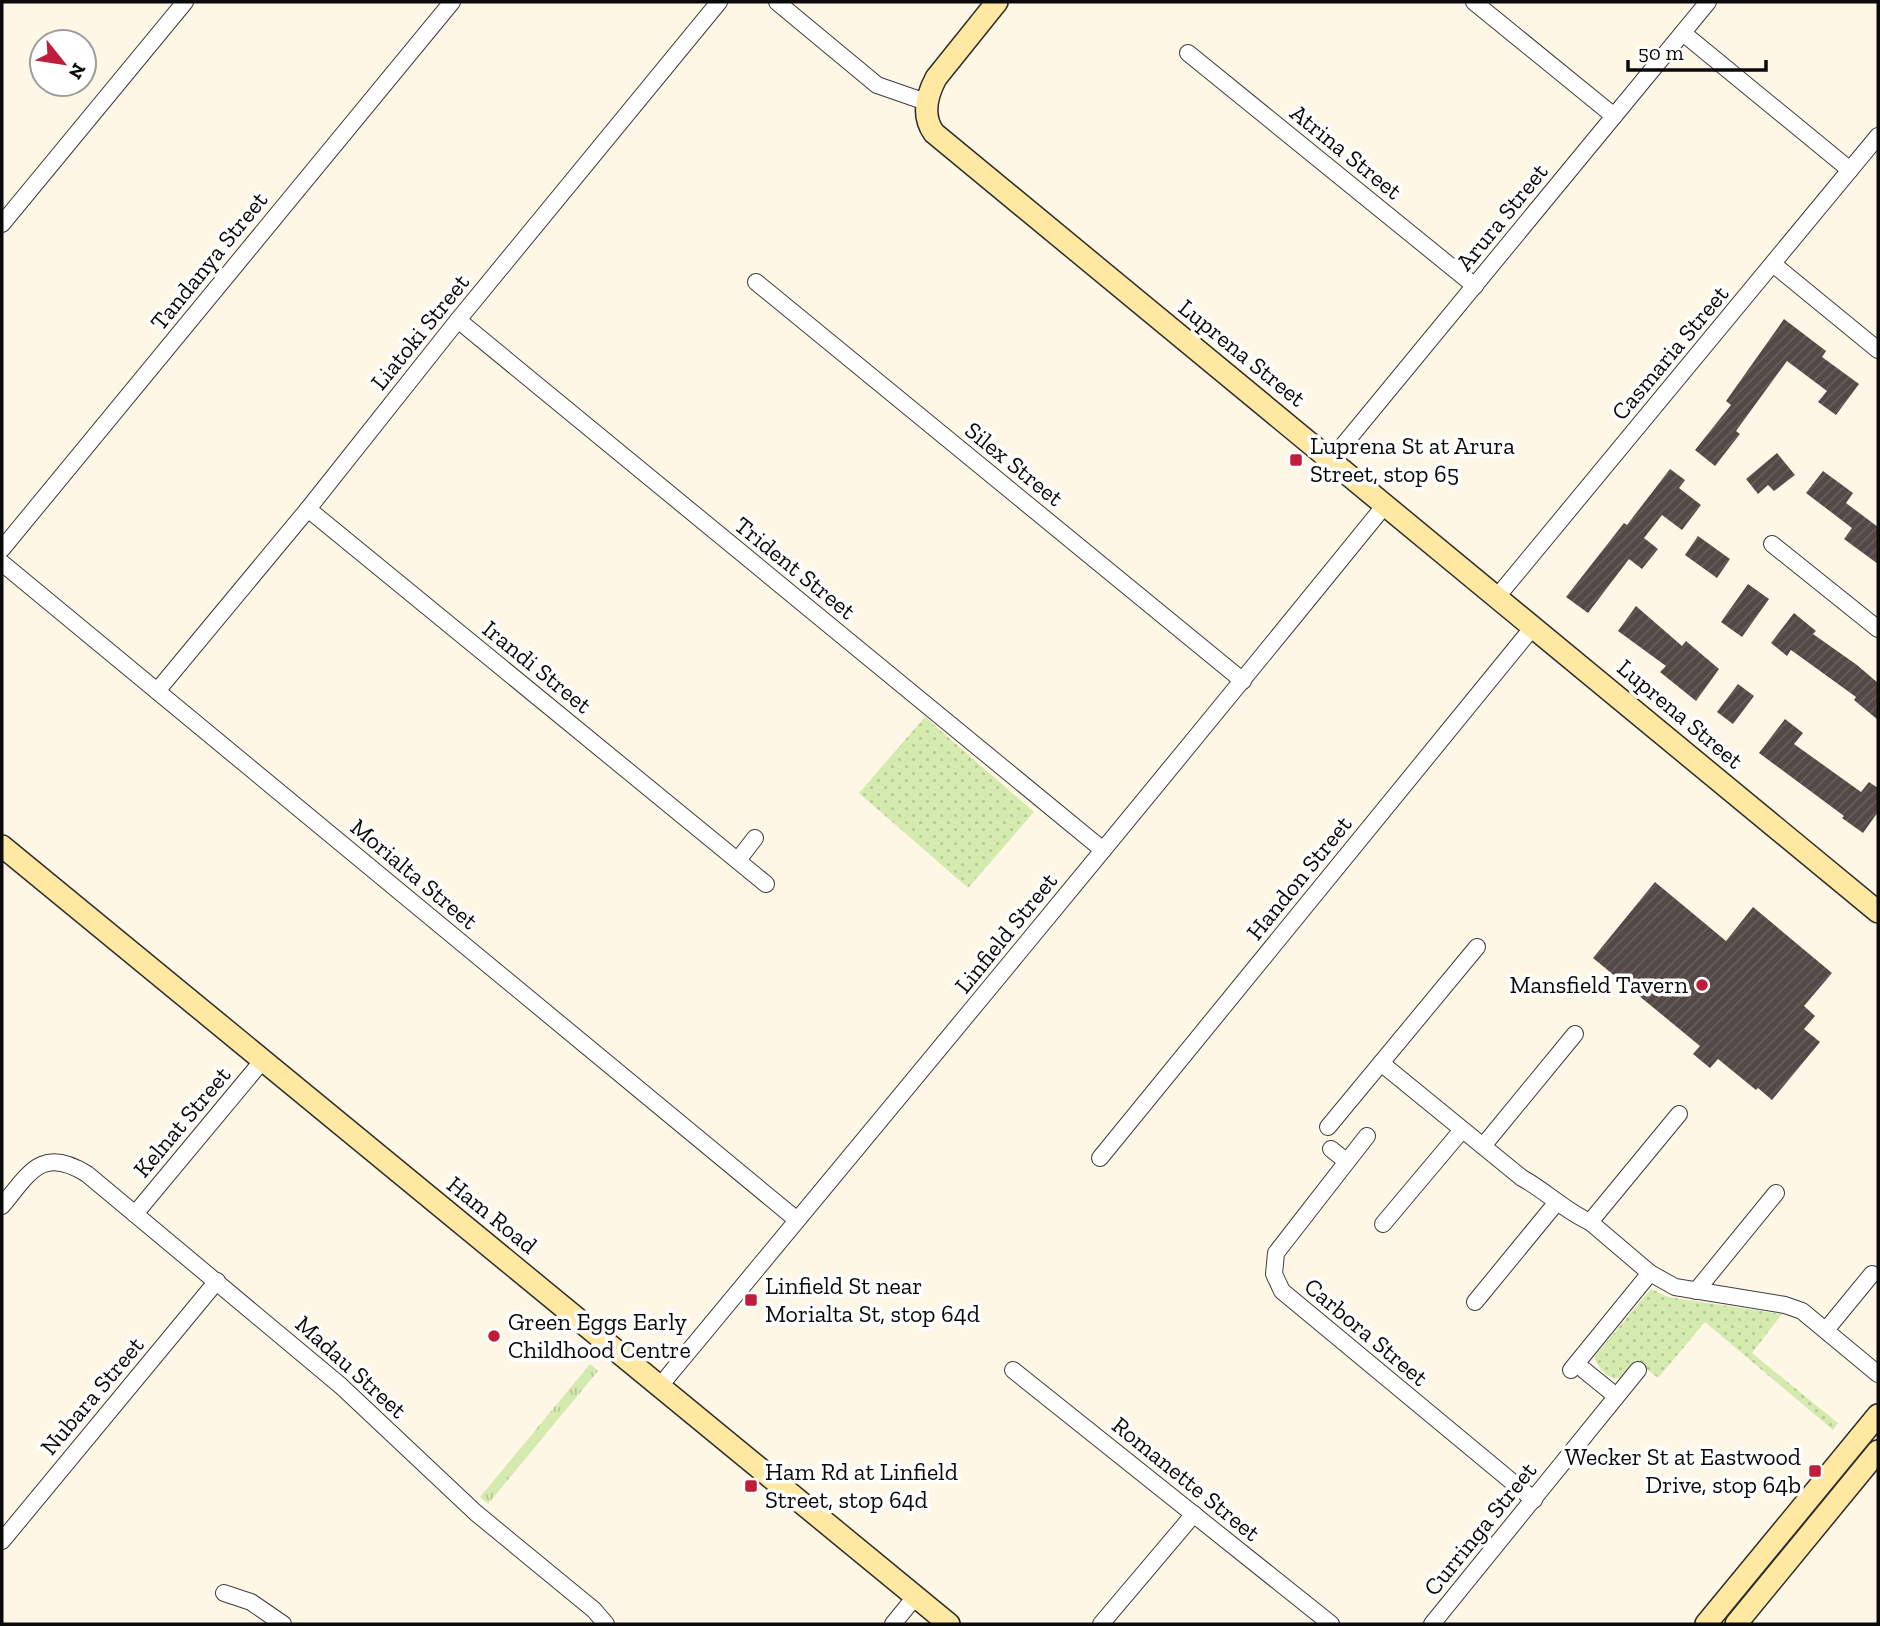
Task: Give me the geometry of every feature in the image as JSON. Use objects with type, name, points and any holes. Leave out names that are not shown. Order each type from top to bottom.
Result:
[{"type":"street","points":[[2,224],[185,2]]},
{"type":"street","name":"Tandanya Street","points":[[2,549],[452,2]]},
{"type":"street","name":"Liatoki Street","points":[[157,691],[719,2]]},
{"type":"street","points":[[777,2],[877,85],[926,102],[936,78],[998,2]]},
{"type":"street","points":[[1474,2],[1614,116]]},
{"type":"street","name":"Arura Street","points":[[1331,460],[1708,2]]},
{"type":"street","points":[[1683,33],[1850,170]]},
{"type":"street","name":"Atrina Street","points":[[1188,53],[1475,286]]},
{"type":"street","name":"Luprena Street","points":[[926,102],[929,127],[940,139],[1878,912]]},
{"type":"street","name":"Casmaria Street","points":[[1497,597],[1878,136]]},
{"type":"street","points":[[1773,264],[1878,350]]},
{"type":"street","name":"Silex Street","points":[[756,282],[1243,681]]},
{"type":"street","name":"Trident Street","points":[[458,320],[1103,850]]},
{"type":"street","name":"Linfield Street","points":[[659,1387],[1243,681],[1385,505]]},
{"type":"street","name":"Irandi Street","points":[[308,509],[766,884]]},
{"type":"street","points":[[1772,544],[1878,629]]},
{"type":"street","name":"Morialta Street","points":[[2,563],[797,1220]]},
{"type":"street","name":"Handon Street","points":[[1100,1158],[1533,627]]},
{"type":"street","points":[[737,860],[755,838]]},
{"type":"street","name":"Ham Road","points":[[2,848],[949,1624]]},
{"type":"street","points":[[1328,1127],[1477,947]]},
{"type":"street","points":[[1482,1146],[1575,1034]]},
{"type":"street","name":"Kelnat Street","points":[[135,1214],[263,1060]]},
{"type":"street","points":[[1381,1063],[1522,1178],[1578,1217],[1590,1222],[1650,1273],[1675,1287],[1786,1305],[1802,1311],[1878,1374]]},
{"type":"street","points":[[1590,1222],[1679,1114]]},
{"type":"street","points":[[1383,1224],[1462,1130]]},
{"type":"street","name":"Carbora Street","points":[[1367,1136],[1276,1253],[1274,1274],[1282,1291],[1534,1500]]},
{"type":"street","points":[[1331,1149],[1346,1161]]},
{"type":"street","name":"Madau Street","points":[[2,1206],[37,1167],[56,1161],[70,1163],[88,1174],[341,1386],[476,1513],[594,1610],[606,1624]]},
{"type":"street","points":[[1696,1291],[1776,1193]]},
{"type":"street","points":[[1475,1302],[1558,1202]]},
{"type":"street","points":[[1616,1396],[1578,1370],[1650,1273]]},
{"type":"street","points":[[1826,1330],[1872,1274]]},
{"type":"street","name":"Nubara Street","points":[[2,1541],[217,1281]]},
{"type":"street","name":"Romanette Street","points":[[1013,1370],[1331,1624]]},
{"type":"street","name":"Curringa Street","points":[[1432,1624],[1638,1370]]},
{"type":"street","points":[[1706,1624],[1878,1416]]},
{"type":"street","points":[[1735,1624],[1878,1451]]},
{"type":"street","points":[[1101,1624],[1194,1514]]},
{"type":"street","points":[[224,1593],[251,1602],[283,1624]]},
{"type":"street","points":[[892,1624],[915,1597]]},
{"type":"green space","points":[[925,717],[1034,812],[968,888],[859,793]]},
{"type":"green space","points":[[1651,1289],[1668,1297],[1782,1314],[1752,1353],[1838,1423],[1833,1430],[1705,1322],[1658,1378],[1635,1360],[1622,1377],[1615,1379],[1605,1373],[1594,1357]]},
{"type":"green space","points":[[590,1364],[598,1371],[488,1504],[480,1497]]},
{"type":"building","points":[[1784,319],[1826,351],[1822,357],[1859,384],[1836,415],[1818,402],[1827,391],[1787,361],[1736,431],[1740,434],[1715,466],[1695,450],[1731,405],[1726,401]]},
{"type":"building","points":[[1777,453],[1795,475],[1774,491],[1768,485],[1758,494],[1746,479]]},
{"type":"building","points":[[1670,469],[1685,480],[1679,488],[1701,505],[1682,530],[1662,515],[1644,538],[1658,549],[1642,569],[1629,559],[1588,613],[1566,597]]},
{"type":"building","points":[[1823,471],[1853,493],[1846,503],[1878,527],[1878,564],[1844,539],[1852,528],[1806,493]]},
{"type":"building","points":[[1698,536],[1730,559],[1717,578],[1685,555]]},
{"type":"building","points":[[1748,584],[1769,599],[1742,637],[1721,622]]},
{"type":"building","points":[[1636,606],[1682,646],[1686,641],[1719,669],[1696,701],[1660,672],[1666,666],[1618,631]]},
{"type":"building","points":[[1794,613],[1816,631],[1813,634],[1878,683],[1878,720],[1854,700],[1856,697],[1791,650],[1787,656],[1771,643]]},
{"type":"building","points":[[1738,684],[1754,696],[1733,724],[1717,712]]},
{"type":"building","points":[[1785,719],[1803,733],[1794,744],[1861,792],[1869,782],[1878,788],[1878,812],[1863,833],[1759,753]]},
{"type":"building","name":"Mansfield Tavern","points":[[1655,882],[1726,941],[1753,907],[1832,973],[1804,1006],[1815,1016],[1804,1029],[1820,1042],[1772,1100],[1718,1059],[1710,1068],[1693,1054],[1700,1046],[1593,958]]},
{"type":"place","name":"Luprena St at Arura Street, stop 65","points":[[1296,460]]},
{"type":"place","name":"Mansfield Tavern","points":[[1702,985]]},
{"type":"place","name":"Linfield St near Morialta St, stop 64d","points":[[751,1300]]},
{"type":"place","name":"Green Eggs Early Childhood Centre","points":[[494,1336]]},
{"type":"place","name":"Wecker St at Eastwood Drive, stop 64b","points":[[1815,1471]]},
{"type":"place","name":"Ham Rd at Linfield Street, stop 64d","points":[[751,1486]]}]
